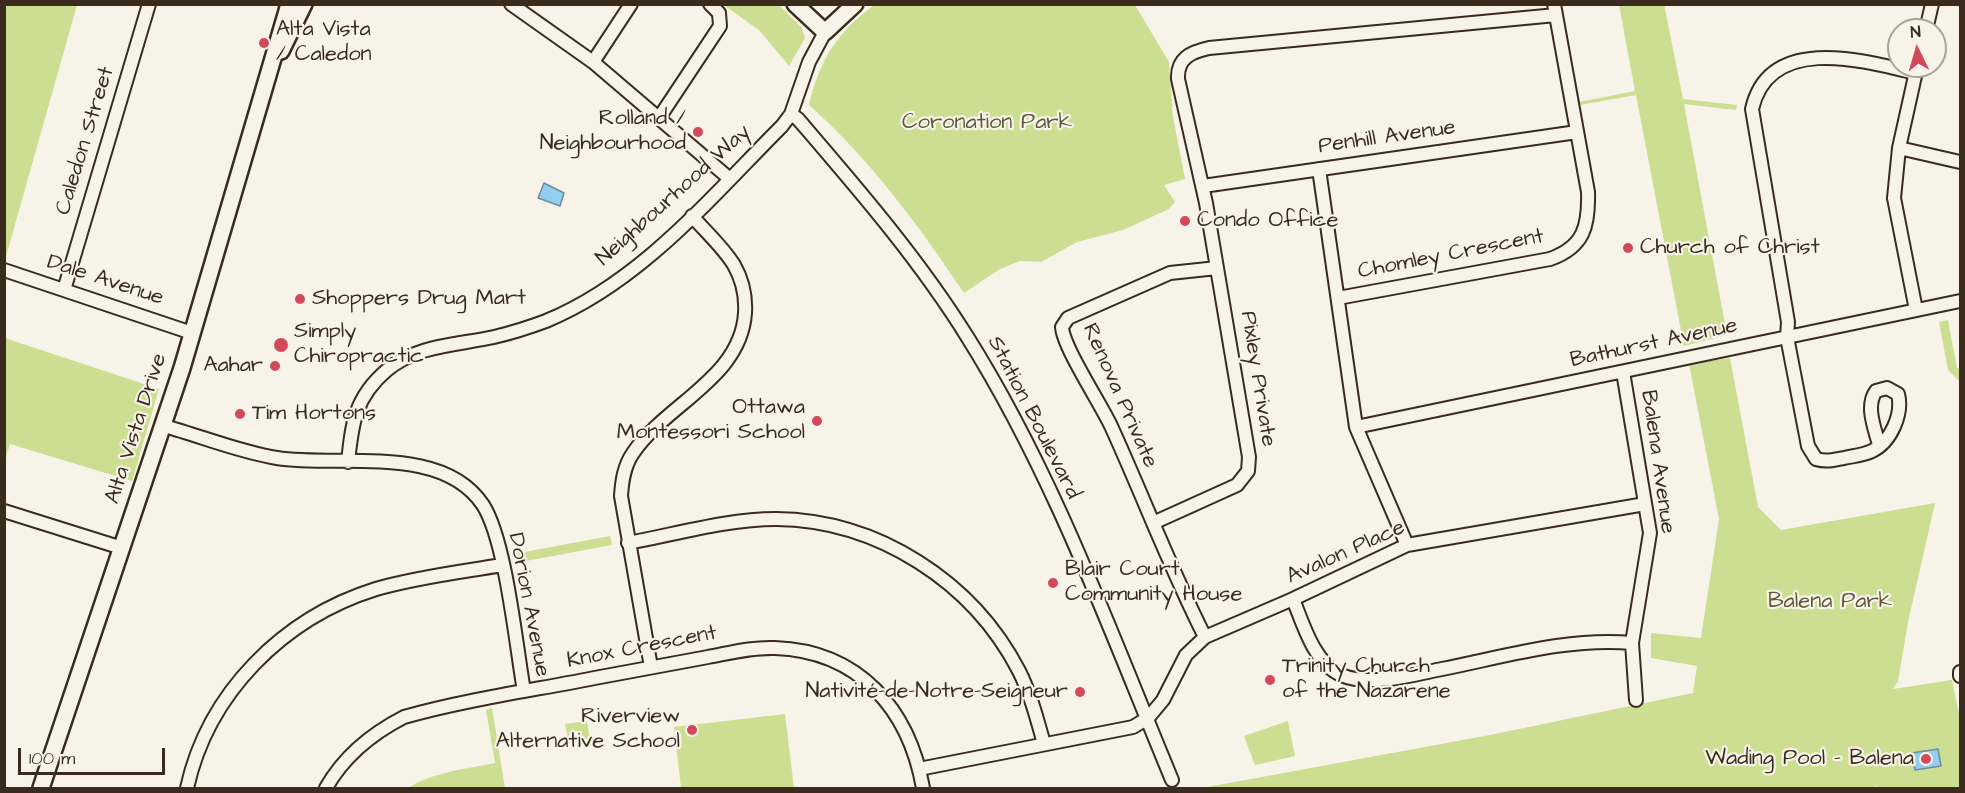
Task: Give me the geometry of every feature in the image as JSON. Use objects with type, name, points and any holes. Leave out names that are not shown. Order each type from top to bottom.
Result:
[{"type":"street","name":"Caledon Street","points":[[64,290],[149,4]]},
{"type":"street","name":"Alta Vista Drive","points":[[41,789],[164,426],[289,4]]},
{"type":"street","name":"Alta Vista Drive","points":[[266,81],[304,4]]},
{"type":"street","points":[[511,4],[526,8],[659,117],[730,179]]},
{"type":"street","points":[[593,62],[631,4]]},
{"type":"street","points":[[659,117],[720,26],[719,13],[710,4]]},
{"type":"street","points":[[795,4],[825,32],[855,4]]},
{"type":"street","name":"Pixley Private","points":[[1153,523],[1237,485],[1248,471],[1249,457],[1203,186],[1178,79],[1178,71],[1183,58],[1194,51],[1209,48],[1555,10]]},
{"type":"street","name":"Chomley Crescent","points":[[1338,298],[1550,259],[1565,253],[1582,233],[1588,216],[1588,192],[1555,10]]},
{"type":"street","name":"Neighbourhood Way","points":[[348,462],[358,404],[388,369],[407,355],[496,337],[545,321],[582,304],[625,275],[692,216],[791,114],[809,62],[825,32]]},
{"type":"street","points":[[1879,446],[1869,453],[1830,461],[1812,455],[1808,446],[1787,337],[1788,322],[1752,121],[1752,109],[1758,88],[1776,71],[1797,61],[1828,56],[1887,65]]},
{"type":"street","points":[[1914,78],[1899,148],[1894,198],[1916,310]]},
{"type":"street","name":"Station Boulevard","points":[[791,114],[800,121],[871,204],[945,302],[970,340],[1050,493],[1148,718],[1172,780]]},
{"type":"street","name":"Penhill Avenue","points":[[1203,186],[1577,132]]},
{"type":"street","points":[[1899,148],[1960,162]]},
{"type":"street","points":[[1319,169],[1356,427],[1407,545]]},
{"type":"street","points":[[651,667],[621,496],[623,476],[631,455],[647,434],[726,363],[742,332],[746,304],[740,277],[722,249],[692,216]]},
{"type":"street","name":"Renova Private","points":[[1205,637],[1111,426],[1067,345],[1062,327],[1068,318],[1170,273],[1217,268]]},
{"type":"street","name":"Dale Avenue","points":[[4,270],[192,333]]},
{"type":"street","name":"Bathurst Avenue","points":[[1356,427],[1960,301]]},
{"type":"street","name":"Balena Avenue","points":[[1623,372],[1650,533],[1632,643],[1636,700]]},
{"type":"street","name":"Dorion Avenue","points":[[164,426],[268,456],[348,462],[404,462],[451,477],[470,491],[482,504],[488,516],[502,566],[524,691]]},
{"type":"street","name":"Avalon Place","points":[[1148,718],[1163,700],[1186,655],[1205,637],[1293,599],[1407,545],[1645,504]]},
{"type":"street","points":[[4,510],[122,548]]},
{"type":"street","points":[[628,543],[717,525],[777,519],[838,528],[884,543],[925,565],[939,576],[965,599],[990,627],[1005,649],[1029,694],[1044,744]]},
{"type":"street","points":[[187,789],[204,735],[227,697],[257,661],[291,631],[342,602],[377,589],[502,566]]},
{"type":"street","points":[[1293,599],[1321,658],[1342,675],[1355,678],[1415,675],[1578,643],[1610,641],[1632,643]]},
{"type":"street","name":"Knox Crescent","points":[[326,789],[335,772],[350,755],[376,733],[404,717],[524,691],[759,648],[791,649],[832,659],[870,684],[887,702],[908,736],[923,789]]},
{"type":"street","points":[[919,769],[1133,727],[1148,718]]},
{"type":"green space","name":"Coronation Park","points":[[876,4],[1135,5],[1169,62],[1173,117],[1185,179],[1164,185],[1175,202],[1169,209],[1123,230],[1077,242],[1041,262],[1020,261],[1000,269],[964,293],[892,194],[853,148],[809,105],[818,74],[832,48],[851,25]]},
{"type":"green space","points":[[1664,4],[1683,99],[1737,105],[1736,110],[1684,104],[1727,335],[1684,346],[1636,95],[1580,105],[1579,102],[1635,91],[1619,5]]},
{"type":"green space","points":[[4,5],[77,5],[5,260]]},
{"type":"green space","points":[[724,5],[779,5],[802,28],[805,38],[789,66],[760,31]]},
{"type":"green space","points":[[1948,320],[1957,368],[1960,368],[1960,382],[1948,370],[1939,322]]},
{"type":"green space","points":[[5,338],[159,389],[132,481],[10,444],[5,460]]},
{"type":"green space","name":"Balena Park","points":[[1730,358],[1758,507],[1781,530],[1935,503],[1908,622],[1898,681],[1893,689],[1952,680],[1960,719],[1960,788],[1878,788],[1875,785],[1875,788],[1202,788],[1490,735],[1693,693],[1697,666],[1651,658],[1651,633],[1701,638],[1719,519],[1689,364]]},
{"type":"green space","points":[[610,536],[612,545],[515,563],[514,554]]},
{"type":"green space","points":[[492,708],[505,788],[408,788],[428,778],[495,763],[486,710]]},
{"type":"green space","points":[[785,714],[794,788],[681,788],[674,727]]},
{"type":"green space","points":[[587,721],[590,740],[569,744],[565,724]]},
{"type":"green space","points":[[1288,721],[1295,756],[1255,765],[1244,736]]},
{"type":"water","points":[[544,183],[564,193],[560,206],[538,198]]},
{"type":"water","name":"Wading Pool - Balena","points":[[1938,749],[1941,766],[1915,770],[1912,753]]},
{"type":"place","name":"Alta Vista / Caledon","points":[[264,43]]},
{"type":"place","name":"Rolland / Neighbourhood","points":[[698,132]]},
{"type":"place","name":"Condo Office","points":[[1185,221]]},
{"type":"place","name":"Church of Christ","points":[[1628,248]]},
{"type":"place","name":"Shoppers Drug Mart","points":[[300,299]]},
{"type":"place","name":"Simply Chiropractic","points":[[281,345]]},
{"type":"place","name":"Aahar","points":[[275,366]]},
{"type":"place","name":"Tim Hortons","points":[[240,414]]},
{"type":"place","name":"Ottawa Montessori School","points":[[817,421]]},
{"type":"place","name":"Blair Court Community House","points":[[1053,583]]},
{"type":"place","name":"Trinity Church of the Nazarene","points":[[1270,680]]},
{"type":"place","name":"Nativité-de-Notre-Seigneur","points":[[1080,692]]},
{"type":"place","name":"Riverview Alternative School","points":[[692,730]]},
{"type":"place","name":"Wading Pool - Balena","points":[[1926,759]]}]
